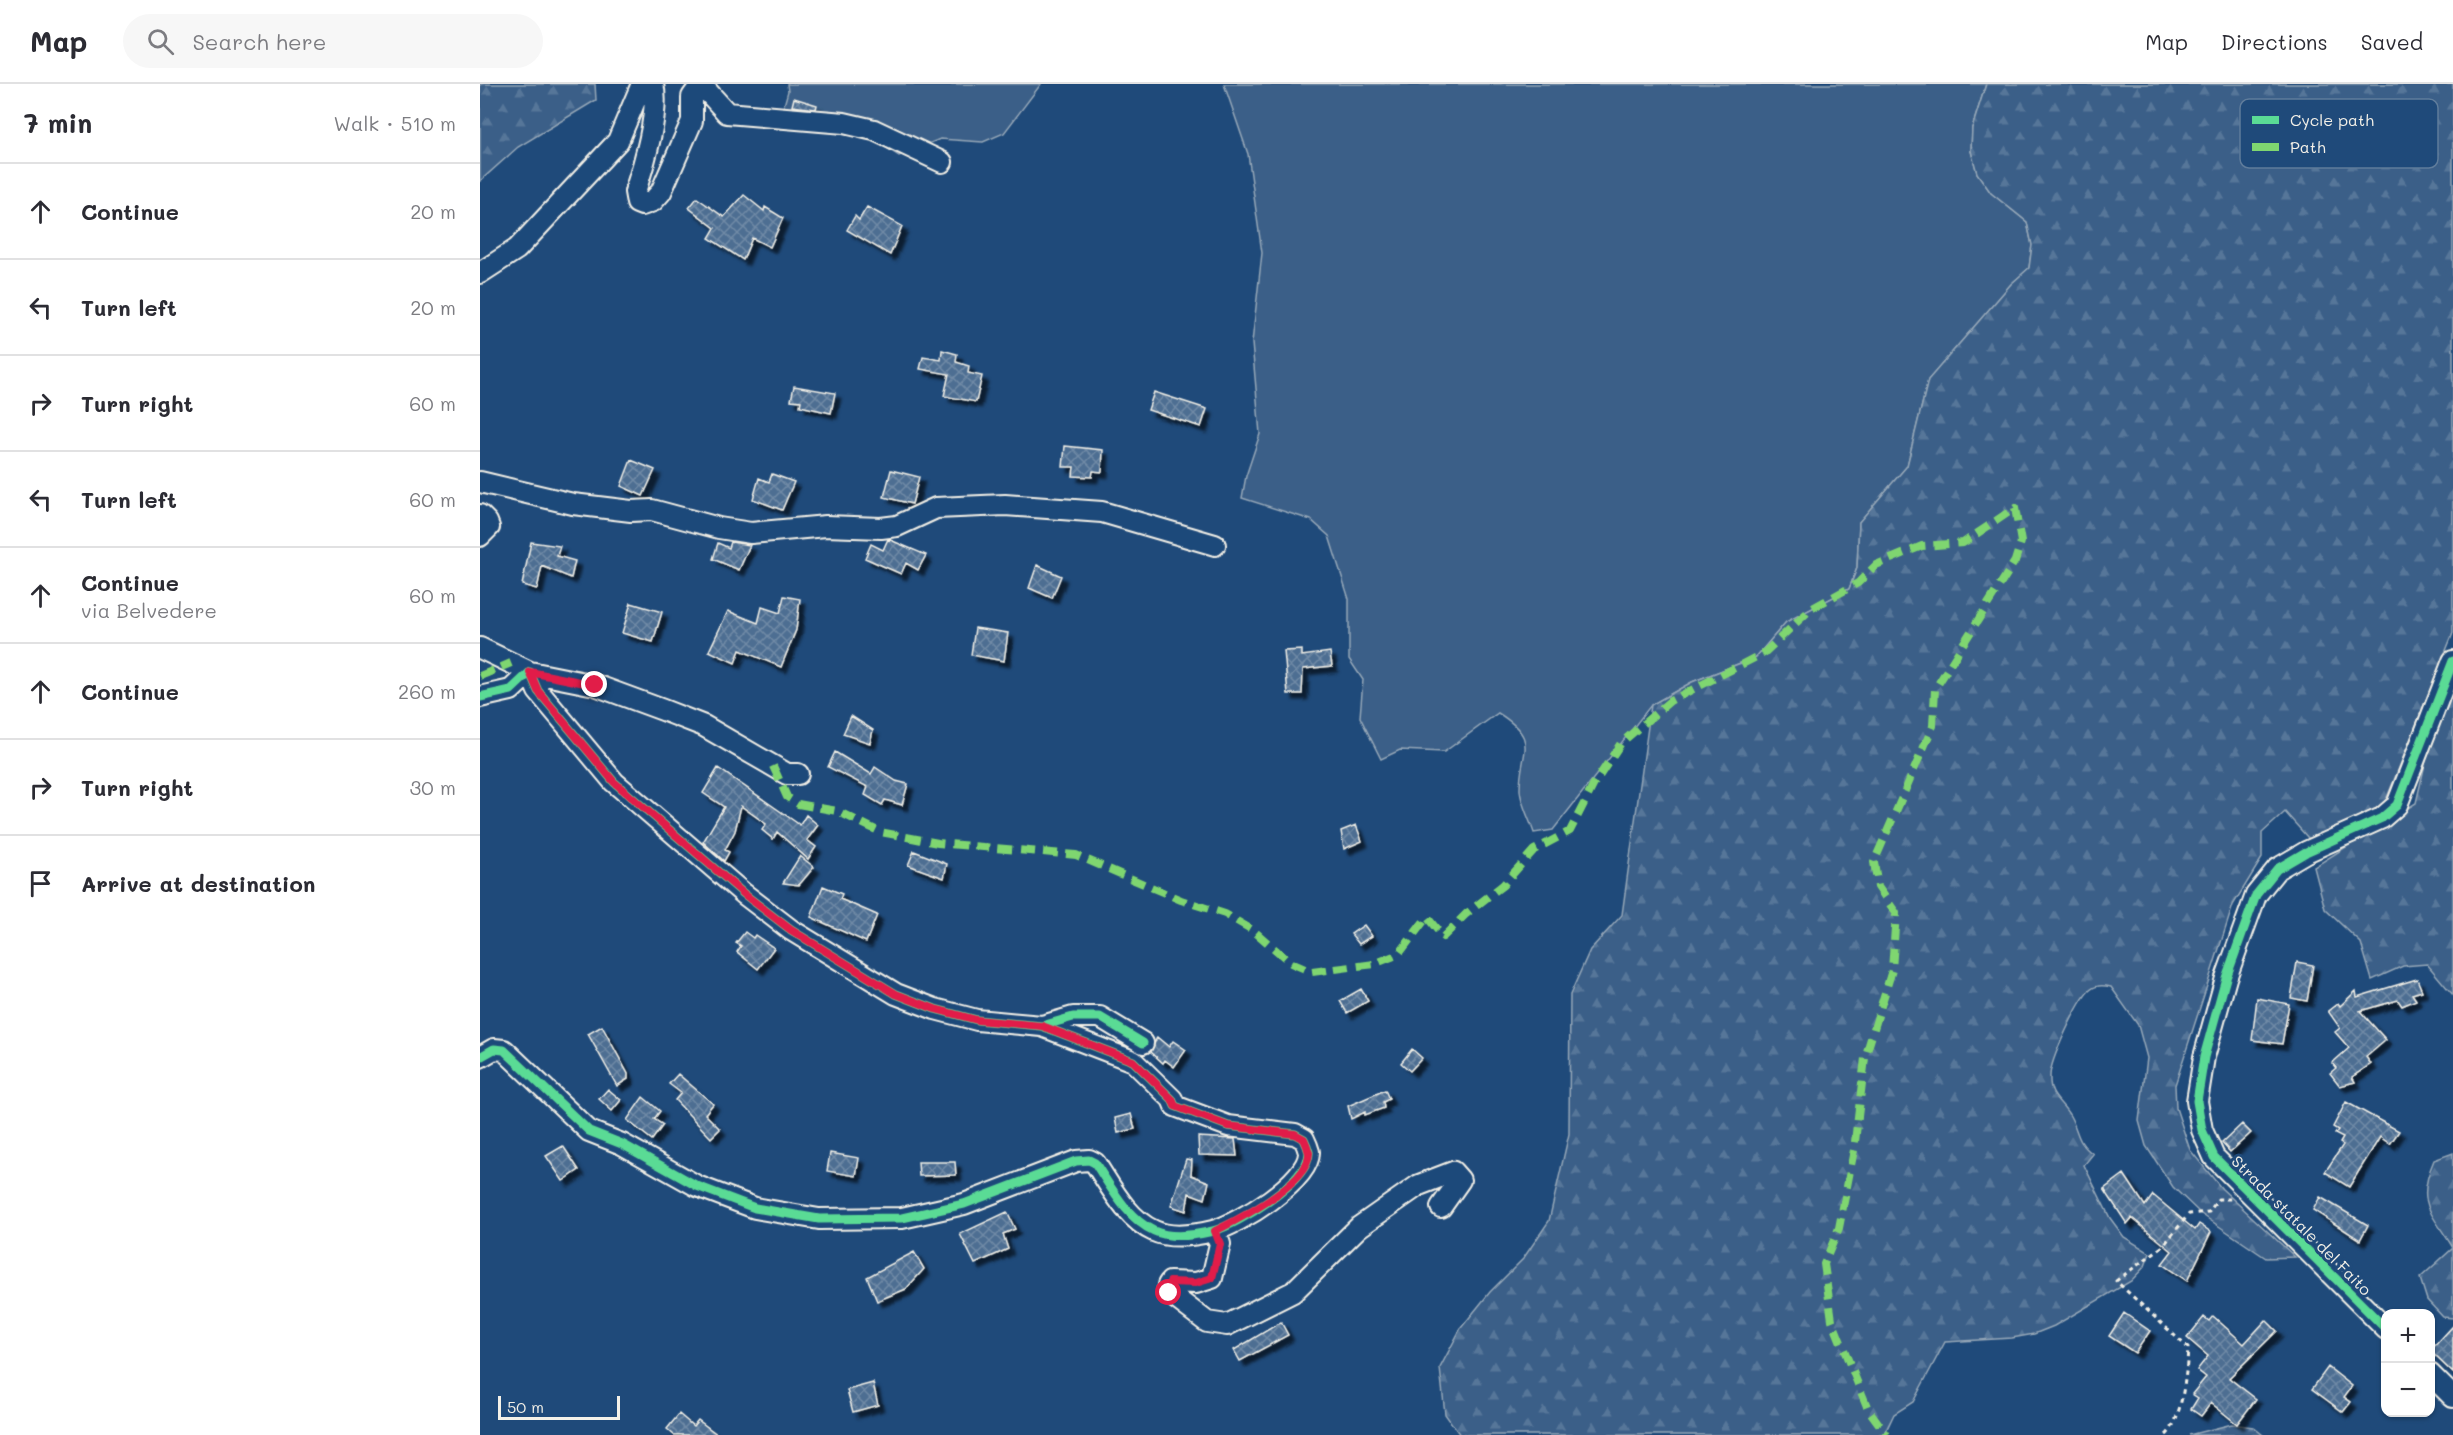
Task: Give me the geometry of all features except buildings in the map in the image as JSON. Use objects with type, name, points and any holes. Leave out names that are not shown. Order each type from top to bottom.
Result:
[{"type":"street","points":[[480,273],[517,249],[618,141],[642,84]]},
{"type":"street","points":[[653,84],[656,94],[651,124],[642,171],[635,192],[637,203],[642,205],[653,201],[661,192],[692,121],[692,97],[697,90],[708,92],[727,113],[844,123],[874,130],[942,162]]},
{"type":"street","points":[[480,482],[573,504],[632,511],[652,510],[718,528],[751,533],[826,526],[881,528],[897,526],[936,508],[1005,505],[1102,512],[1215,545]]},
{"type":"street","points":[[480,515],[489,528],[480,536]]},
{"type":"street","points":[[480,648],[530,672],[595,685],[704,726],[787,774],[798,774]]},
{"type":"street","name":"Strada statale del Faito","points":[[2381,1325],[2214,1157],[2202,1130],[2197,1101],[2204,1058],[2226,978],[2256,895],[2277,869],[2306,852],[2382,818],[2397,805],[2453,662]]},
{"type":"street","points":[[480,697],[511,690],[530,672]]},
{"type":"street","points":[[480,1057],[495,1048],[504,1050],[589,1131],[622,1144],[698,1186],[755,1208],[819,1219],[902,1218],[964,1204],[1076,1161],[1089,1160],[1095,1163],[1136,1220],[1156,1232],[1184,1236],[1215,1231],[1256,1211],[1287,1186],[1306,1164],[1309,1152],[1304,1139],[1295,1134],[1228,1126],[1175,1106],[1172,1099],[1133,1061],[1042,1026],[977,1020],[906,998],[791,930],[744,894],[614,782],[538,691],[530,672]]},
{"type":"street","points":[[1042,1026],[1073,1017],[1100,1017],[1143,1043]]},
{"type":"street","points":[[1215,1231],[1220,1244],[1212,1278],[1196,1283],[1170,1282],[1169,1293],[1207,1322],[1227,1325],[1293,1292],[1359,1227],[1419,1185],[1453,1172],[1460,1180],[1441,1207]]},
{"type":"street","points":[[2435,1379],[2453,1397]]},
{"type":"path","points":[[2166,1435],[2177,1421],[2181,1391],[2187,1375],[2188,1348],[2116,1281],[2163,1245],[2189,1214],[2209,1212],[2218,1199],[2255,1198]]},
{"type":"green space","points":[[480,84],[595,84],[596,100],[518,147],[480,181]]},
{"type":"green space","points":[[787,84],[1041,84],[1004,133],[983,142],[940,139],[899,156],[868,136],[783,109],[788,91]]},
{"type":"green space","points":[[1224,84],[1986,84],[1972,128],[1971,151],[1977,173],[1991,193],[2027,222],[2032,245],[2029,268],[2011,284],[1928,380],[1907,466],[1859,522],[1857,568],[1849,589],[1786,622],[1756,657],[1692,682],[1651,705],[1553,830],[1534,833],[1520,794],[1524,739],[1511,722],[1498,713],[1444,752],[1400,750],[1381,759],[1360,717],[1363,680],[1349,659],[1349,599],[1329,536],[1311,520],[1242,498],[1246,476],[1260,434],[1252,343],[1262,253],[1248,154]]},
{"type":"green space","points":[[1986,84],[2453,84],[2453,633],[2386,800],[2377,810],[2309,839],[2285,812],[2262,833],[2262,858],[2233,905],[2175,1085],[2176,1108],[2190,1150],[2222,1189],[2295,1257],[2266,1258],[2201,1214],[2173,1187],[2146,1146],[2139,1121],[2147,1058],[2138,1025],[2111,987],[2099,986],[2089,991],[2084,997],[2072,1019],[2051,1068],[2050,1083],[2054,1094],[2070,1116],[2081,1141],[2093,1154],[2084,1165],[2110,1218],[2124,1237],[2150,1253],[2145,1266],[2131,1281],[2054,1326],[2034,1334],[2012,1338],[1945,1342],[1913,1402],[1894,1414],[1884,1435],[1460,1435],[1445,1414],[1440,1368],[1461,1328],[1490,1292],[1523,1259],[1549,1221],[1569,1134],[1570,995],[1590,950],[1622,915],[1651,705],[1692,682],[1756,657],[1786,622],[1849,589],[1857,568],[1859,522],[1907,466],[1928,380],[2011,284],[2029,268],[2032,245],[2027,222],[1991,193],[1977,173],[1971,151],[1972,128]]},
{"type":"green space","points":[[2453,688],[2453,995],[2427,964],[2403,966],[2372,980],[2361,943],[2325,909],[2314,867],[2416,803],[2426,760]]},
{"type":"green space","points":[[2453,1153],[2453,1248],[2428,1207],[2426,1187],[2434,1160]]},
{"type":"green space","points":[[2453,1248],[2453,1318],[2443,1317],[2427,1300],[2420,1278]]},
{"type":"green space","points":[[2232,1424],[2253,1427],[2263,1435],[2189,1435]]},
{"type":"marked path","points":[[773,766],[787,797],[798,804],[837,811],[880,832],[938,843],[1076,855],[1181,900],[1225,914],[1254,931],[1291,963],[1312,972],[1374,964],[1399,954],[1427,917],[1443,937],[1466,914],[1503,885],[1534,850],[1570,831],[1594,784],[1621,743],[1670,701],[1764,653],[1811,609],[1858,583],[1876,565],[1922,546],[1963,543],[2015,508],[2021,542],[2015,561],[1935,689],[1933,726],[1874,862],[1878,887],[1896,913],[1892,970],[1865,1058],[1854,1150],[1839,1228],[1824,1264],[1832,1320],[1868,1409],[1887,1435]]},
{"type":"marked path","points":[[480,676],[511,663]]},
{"type":"cycle path","points":[[2381,1324],[2214,1157],[2202,1130],[2197,1101],[2204,1057],[2226,978],[2256,895],[2277,869],[2306,852],[2382,818],[2397,805],[2453,661]]},
{"type":"cycle path","points":[[480,697],[511,690],[530,672],[538,691],[614,782],[744,894],[791,930],[896,994],[935,1009],[977,1020],[1042,1026],[1073,1017],[1100,1017],[1143,1043]]},
{"type":"cycle path","points":[[480,1057],[494,1049],[504,1050],[589,1131],[622,1144],[697,1186],[755,1208],[819,1219],[902,1218],[964,1204],[1076,1161],[1089,1160],[1095,1163],[1128,1211],[1144,1226],[1168,1235],[1191,1235],[1224,1227],[1254,1211],[1285,1188],[1298,1176],[1306,1163],[1309,1152],[1307,1146],[1304,1139],[1295,1134],[1228,1126],[1175,1106],[1172,1099],[1133,1061],[1042,1026]]},
{"type":"route","points":[[595,685],[530,672],[538,691],[614,782],[744,894],[791,930],[896,994],[935,1009],[977,1020],[1042,1026],[1133,1061],[1172,1099],[1175,1106],[1228,1126],[1295,1134],[1304,1139],[1309,1152],[1306,1164],[1287,1186],[1256,1211],[1215,1231],[1220,1244],[1212,1278],[1206,1282],[1196,1283],[1170,1282],[1169,1293]]}]
